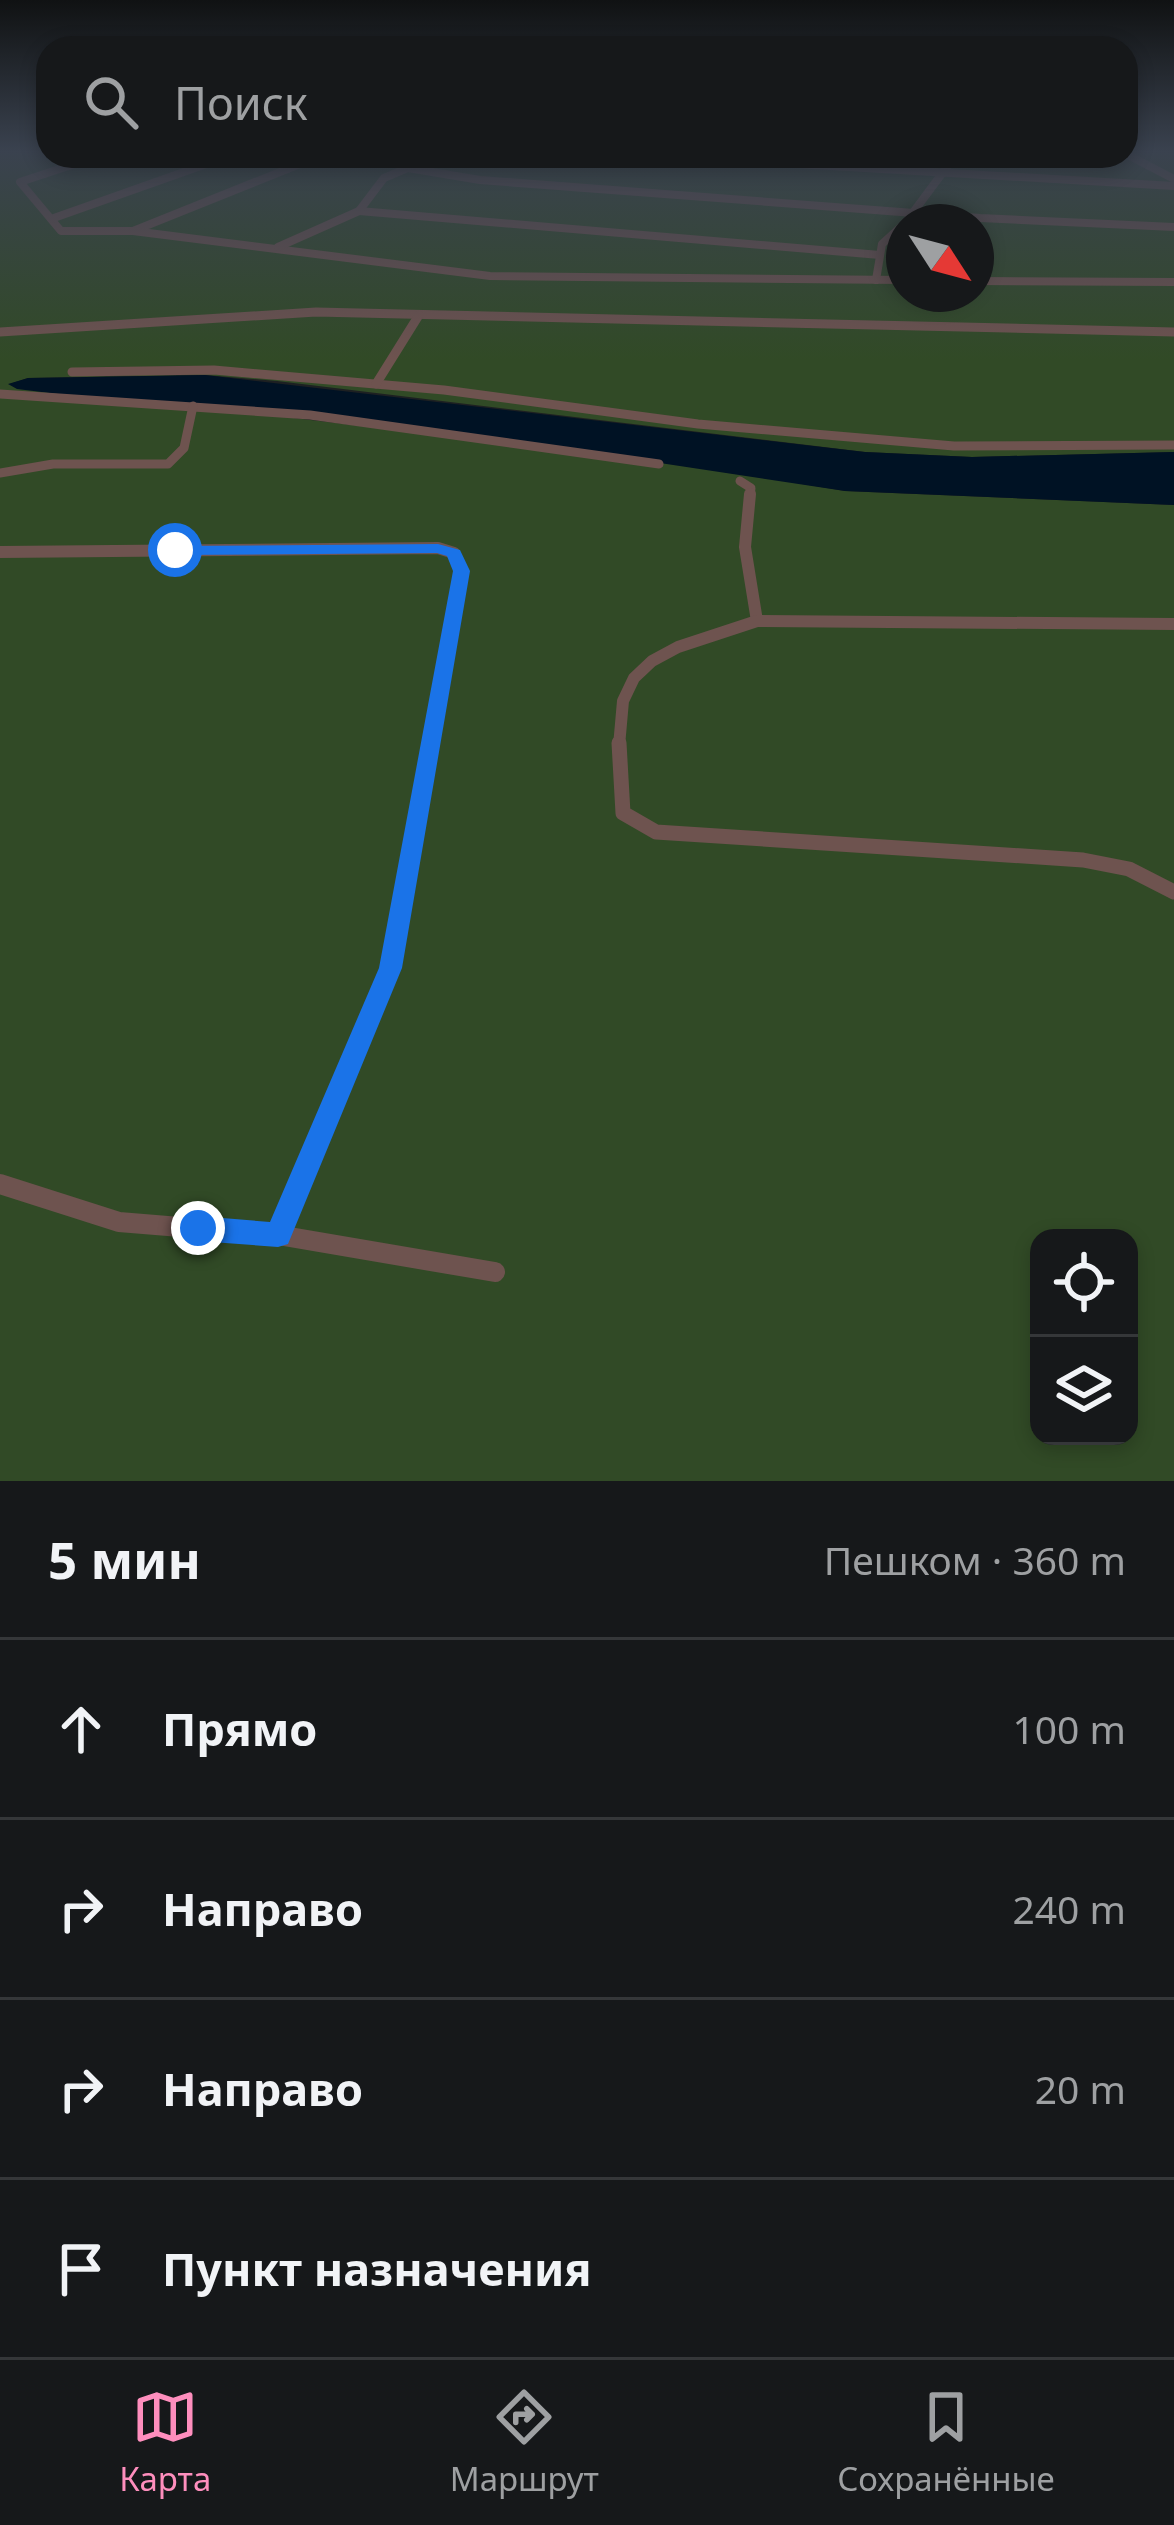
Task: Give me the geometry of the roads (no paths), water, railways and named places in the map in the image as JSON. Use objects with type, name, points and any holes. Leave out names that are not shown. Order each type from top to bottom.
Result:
[{"type":"lane","points":[[53,222],[61,231],[133,231],[490,276],[886,280]]},
{"type":"lane","points":[[133,231],[155,222]]},
{"type":"lane","points":[[275,248],[335,222]]},
{"type":"lane","points":[[482,222],[880,255]]},
{"type":"lane","points":[[1090,222],[1174,227]]},
{"type":"lane","points":[[876,280],[886,240]]},
{"type":"lane","points":[[994,281],[1174,283]]},
{"type":"lane","points":[[0,332],[316,312],[1174,332]]},
{"type":"lane","points":[[376,384],[418,314]]},
{"type":"lane","points":[[72,372],[214,370],[376,384],[698,424],[954,446],[1174,446]]},
{"type":"lane","points":[[0,394],[310,415],[659,464]]},
{"type":"lane","points":[[0,473],[8,467],[168,464],[184,448],[193,406]]},
{"type":"lane","points":[[740,481],[751,488],[746,547],[758,621]]},
{"type":"lane","points":[[0,552],[438,548],[454,553],[461,571],[391,968],[278,1235]]},
{"type":"lane","points":[[1174,624],[758,621],[705,635],[641,664],[617,714],[623,813],[656,832],[1083,860],[1129,869],[1174,892]]},
{"type":"lane","points":[[0,1184],[118,1222],[278,1235],[494,1271]]},
{"type":"water","points":[[205,375],[865,452],[972,457],[1174,452],[1174,505],[845,491],[481,436],[58,394],[8,384],[28,378]]}]
